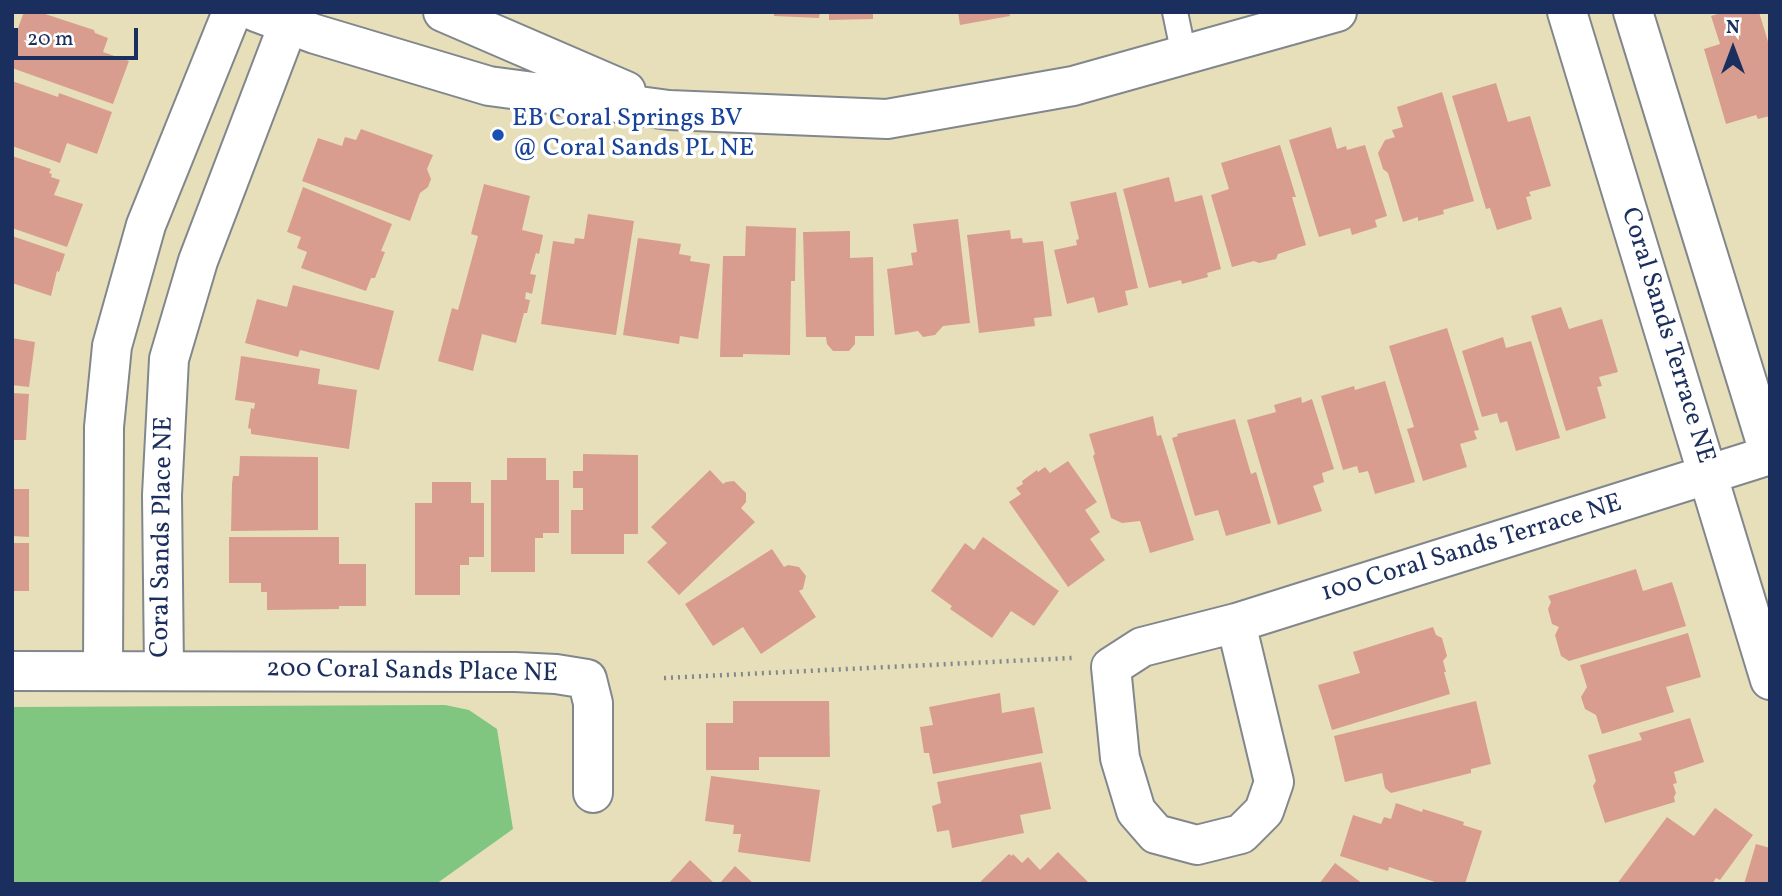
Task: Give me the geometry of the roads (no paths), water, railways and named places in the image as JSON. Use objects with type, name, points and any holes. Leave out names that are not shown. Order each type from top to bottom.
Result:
[{"type":"street","points":[[103,670],[104,427],[112,346],[146,225],[232,12]]},
{"type":"street","points":[[443,12],[669,110]]},
{"type":"street","points":[[280,16],[489,86],[669,110],[887,118],[1073,86],[1336,12]]},
{"type":"street","name":"Coral Sands Terrace NE","points":[[1567,12],[1708,476],[1770,456],[1633,12]]},
{"type":"street","name":"Coral Sands Place NE","points":[[12,671],[164,670],[162,495],[169,359],[198,261],[280,16]]},
{"type":"street","points":[[1708,476],[1770,680]]},
{"type":"street","name":"100 Coral Sands Terrace NE","points":[[1236,623],[1273,782],[1264,811],[1241,834],[1198,845],[1156,834],[1136,811],[1120,758],[1111,667],[1142,647],[1236,623],[1708,476]]},
{"type":"street","name":"200 Coral Sands Place NE","points":[[164,670],[515,672],[587,679],[593,703],[593,793]]},
{"type":"lane","points":[[1175,12],[1184,55]]},
{"type":"place","name":"EB Coral Springs BV @ Coral Sands PL NE","points":[[498,135]]}]
